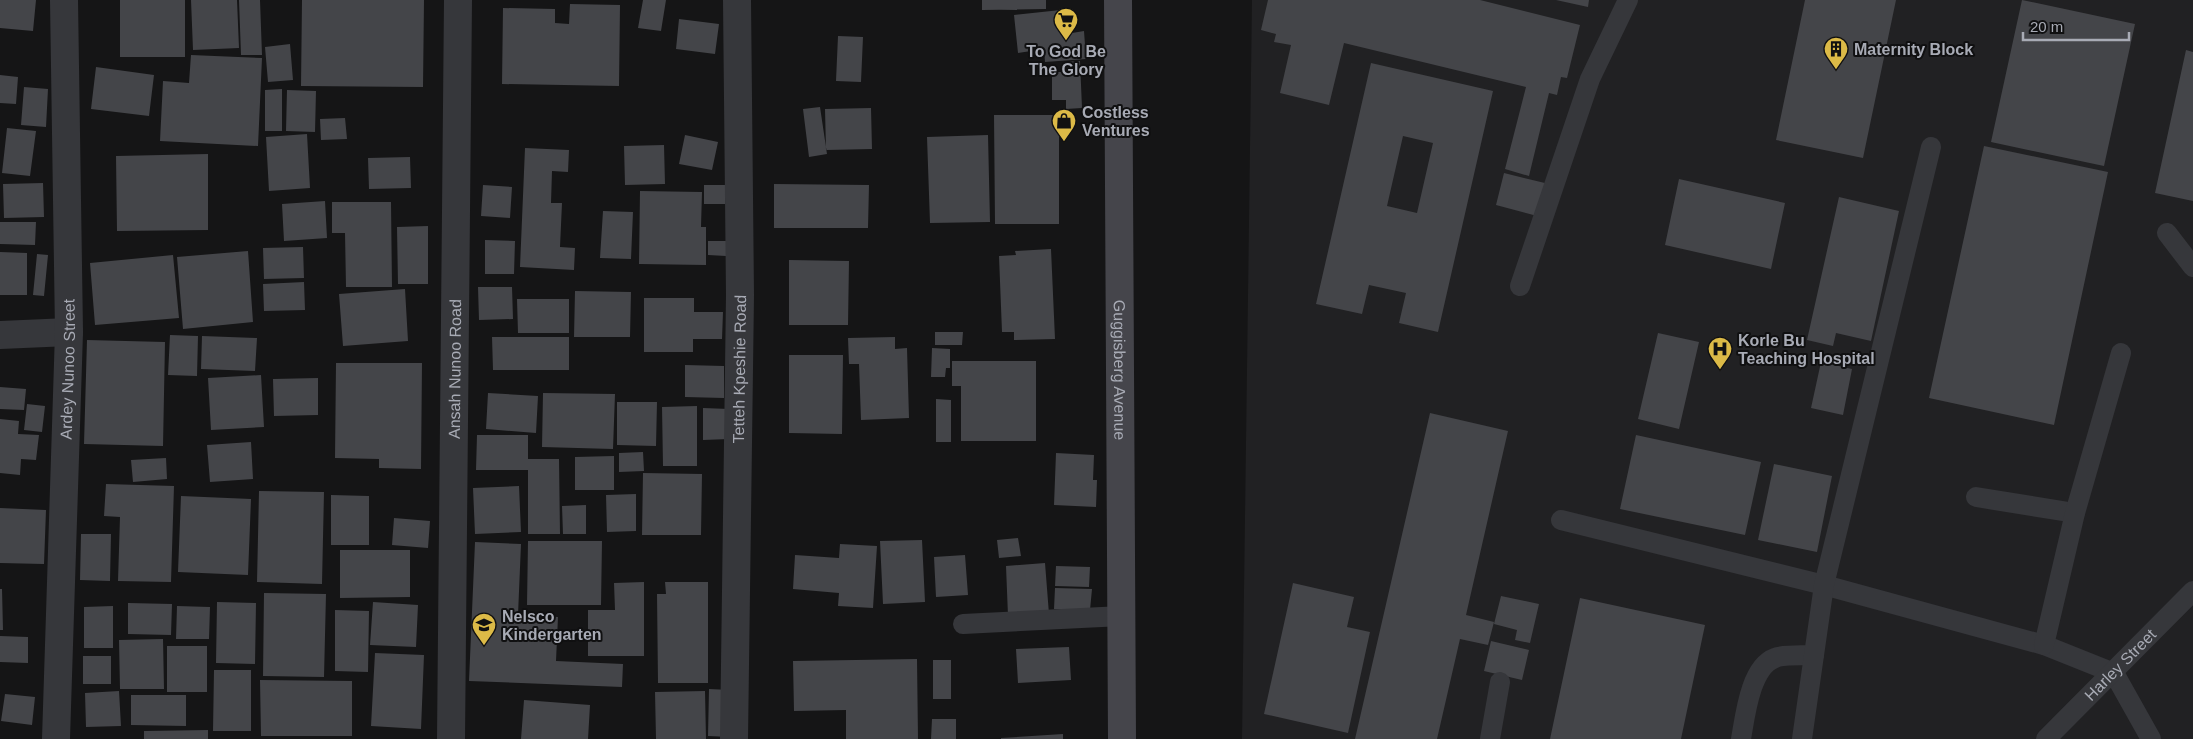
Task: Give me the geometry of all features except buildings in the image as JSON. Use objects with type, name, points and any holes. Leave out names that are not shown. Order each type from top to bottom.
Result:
[{"type":"main road","name":"Guggisberg Avenue","points":[[1118,0],[1122,739]]},
{"type":"street","name":"Ardey Nunoo Street","points":[[56,739],[69,332],[64,0]]},
{"type":"street","name":"Ansah Nunoo Road","points":[[451,739],[458,0]]},
{"type":"street","name":"Tetteh Kpeshie Road","points":[[734,739],[740,295],[738,0]]},
{"type":"street","points":[[0,335],[69,332]]},
{"type":"lane","points":[[1520,286],[1590,79],[1628,0]]},
{"type":"lane","points":[[1802,739],[1824,585],[1930,147]]},
{"type":"lane","points":[[2167,233],[2193,267]]},
{"type":"lane","points":[[2044,645],[2075,513],[2121,353]]},
{"type":"lane","points":[[1976,496],[2075,513]]},
{"type":"lane","points":[[1561,520],[1824,585],[2044,645],[2114,673],[2151,739]]},
{"type":"lane","name":"Harley Street","points":[[2046,739],[2114,673],[2193,591]]},
{"type":"lane","points":[[963,624],[1122,616]]},
{"type":"lane","points":[[1741,739],[1751,690],[1761,671],[1774,658],[1814,655]]},
{"type":"lane","points":[[1490,739],[1500,682]]},
{"type":"shaded area","name":"Korle Bu Teaching Hospital","points":[[1252,0],[2193,0],[2193,739],[1242,739]]},
{"type":"place","name":"To God Be The Glory","points":[[1066,41]]},
{"type":"place","name":"Maternity Block","points":[[1836,70]]},
{"type":"place","name":"Costless Ventures","points":[[1064,142]]},
{"type":"place","name":"Korle Bu Teaching Hospital","points":[[1720,370]]},
{"type":"place","name":"Nelsco Kindergarten","points":[[484,646]]}]
